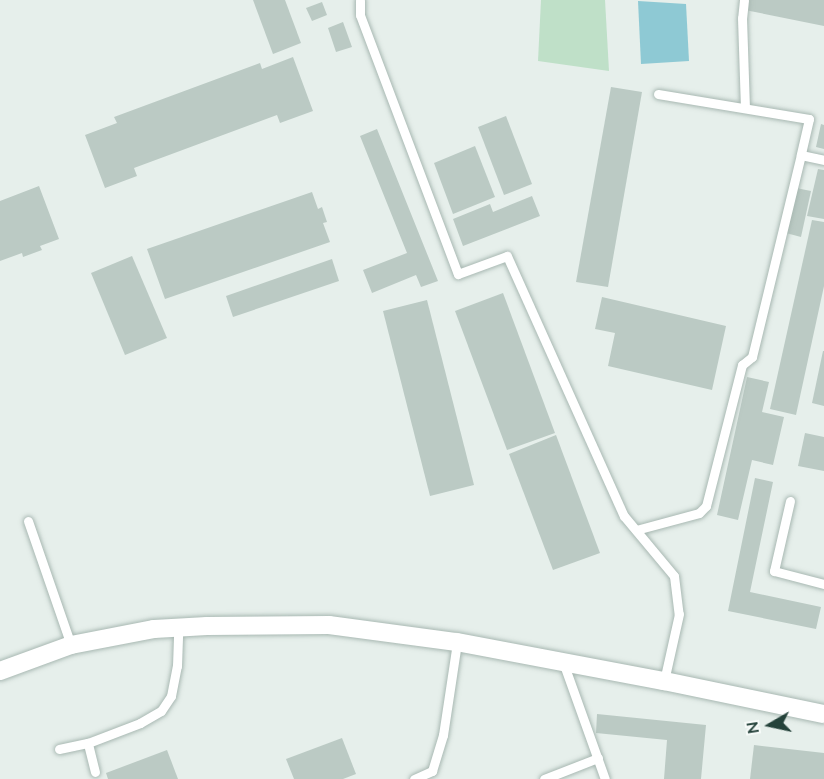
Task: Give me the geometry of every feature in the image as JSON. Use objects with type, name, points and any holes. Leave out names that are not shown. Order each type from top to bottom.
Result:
[{"type":"street","points":[[0,671],[71,645],[112,636],[178,628],[329,625],[457,642],[824,714]]},
{"type":"lane","points":[[360,0],[360,15],[458,274],[507,256],[624,516],[674,576],[680,614],[664,681]]},
{"type":"lane","points":[[744,0],[742,18],[745,107]]},
{"type":"lane","points":[[636,530],[699,513],[706,506],[742,365],[752,357],[809,119],[658,94]]},
{"type":"lane","points":[[801,155],[824,160]]},
{"type":"lane","points":[[789,501],[774,572],[824,585]]},
{"type":"lane","points":[[28,521],[71,645]]},
{"type":"lane","points":[[59,749],[88,743],[140,723],[160,711],[171,696],[177,666],[178,628]]},
{"type":"lane","points":[[414,779],[432,771],[443,735],[457,642]]},
{"type":"lane","points":[[563,662],[605,779]]},
{"type":"lane","points":[[88,743],[94,772]]},
{"type":"lane","points":[[544,779],[598,758]]},
{"type":"green space","points":[[541,0],[605,0],[609,71],[538,61]]},
{"type":"water","points":[[638,1],[686,4],[689,61],[641,64]]},
{"type":"building","points":[[253,0],[285,0],[301,43],[273,54]]},
{"type":"building","points":[[747,0],[824,0],[824,26],[745,10]]},
{"type":"building","points":[[322,2],[327,15],[312,21],[306,8]]},
{"type":"building","points":[[343,22],[352,47],[336,52],[328,28]]},
{"type":"building","points":[[293,57],[313,111],[280,123],[277,115],[134,168],[137,176],[105,188],[85,135],[117,123],[114,117],[260,63],[262,69]]},
{"type":"building","points":[[611,87],[642,92],[608,287],[576,282]]},
{"type":"building","points":[[506,116],[532,184],[504,195],[478,127]]},
{"type":"building","points":[[821,124],[824,125],[824,149],[816,147]]},
{"type":"building","points":[[377,129],[438,281],[421,287],[416,275],[372,293],[363,270],[407,253],[360,136]]},
{"type":"building","points":[[475,146],[495,197],[453,214],[434,163]]},
{"type":"building","points":[[818,169],[824,170],[824,219],[807,216]]},
{"type":"building","points":[[39,186],[59,239],[40,246],[42,250],[23,257],[22,253],[0,261],[0,201]]},
{"type":"building","points":[[796,188],[811,191],[801,237],[786,233]]},
{"type":"building","points":[[312,192],[318,209],[322,207],[327,222],[323,223],[330,242],[165,299],[147,249]]},
{"type":"building","points":[[532,196],[540,216],[463,246],[453,219],[490,204],[493,212]]},
{"type":"building","points":[[812,220],[824,222],[824,286],[796,415],[770,409]]},
{"type":"building","points":[[132,256],[167,338],[125,355],[91,273]]},
{"type":"building","points":[[332,259],[339,281],[233,317],[226,296]]},
{"type":"building","points":[[503,293],[555,433],[507,450],[455,311]]},
{"type":"building","points":[[602,297],[726,326],[712,390],[608,366],[615,333],[595,329]]},
{"type":"building","points":[[427,300],[474,485],[430,496],[383,311]]},
{"type":"building","points":[[824,351],[824,406],[812,403]]},
{"type":"building","points":[[747,377],[769,382],[762,412],[784,417],[773,465],[752,460],[738,520],[717,515]]},
{"type":"building","points":[[805,433],[824,437],[824,471],[798,466]]},
{"type":"building","points":[[556,435],[600,553],[553,570],[509,454]]},
{"type":"building","points":[[755,478],[773,482],[750,592],[821,607],[816,629],[728,611]]},
{"type":"building","points":[[597,714],[706,725],[701,779],[664,779],[667,740],[596,733]]},
{"type":"building","points":[[342,738],[356,774],[343,779],[294,779],[286,759]]},
{"type":"building","points":[[754,745],[824,753],[824,779],[750,779]]},
{"type":"building","points":[[167,750],[178,779],[108,779],[106,773]]}]
